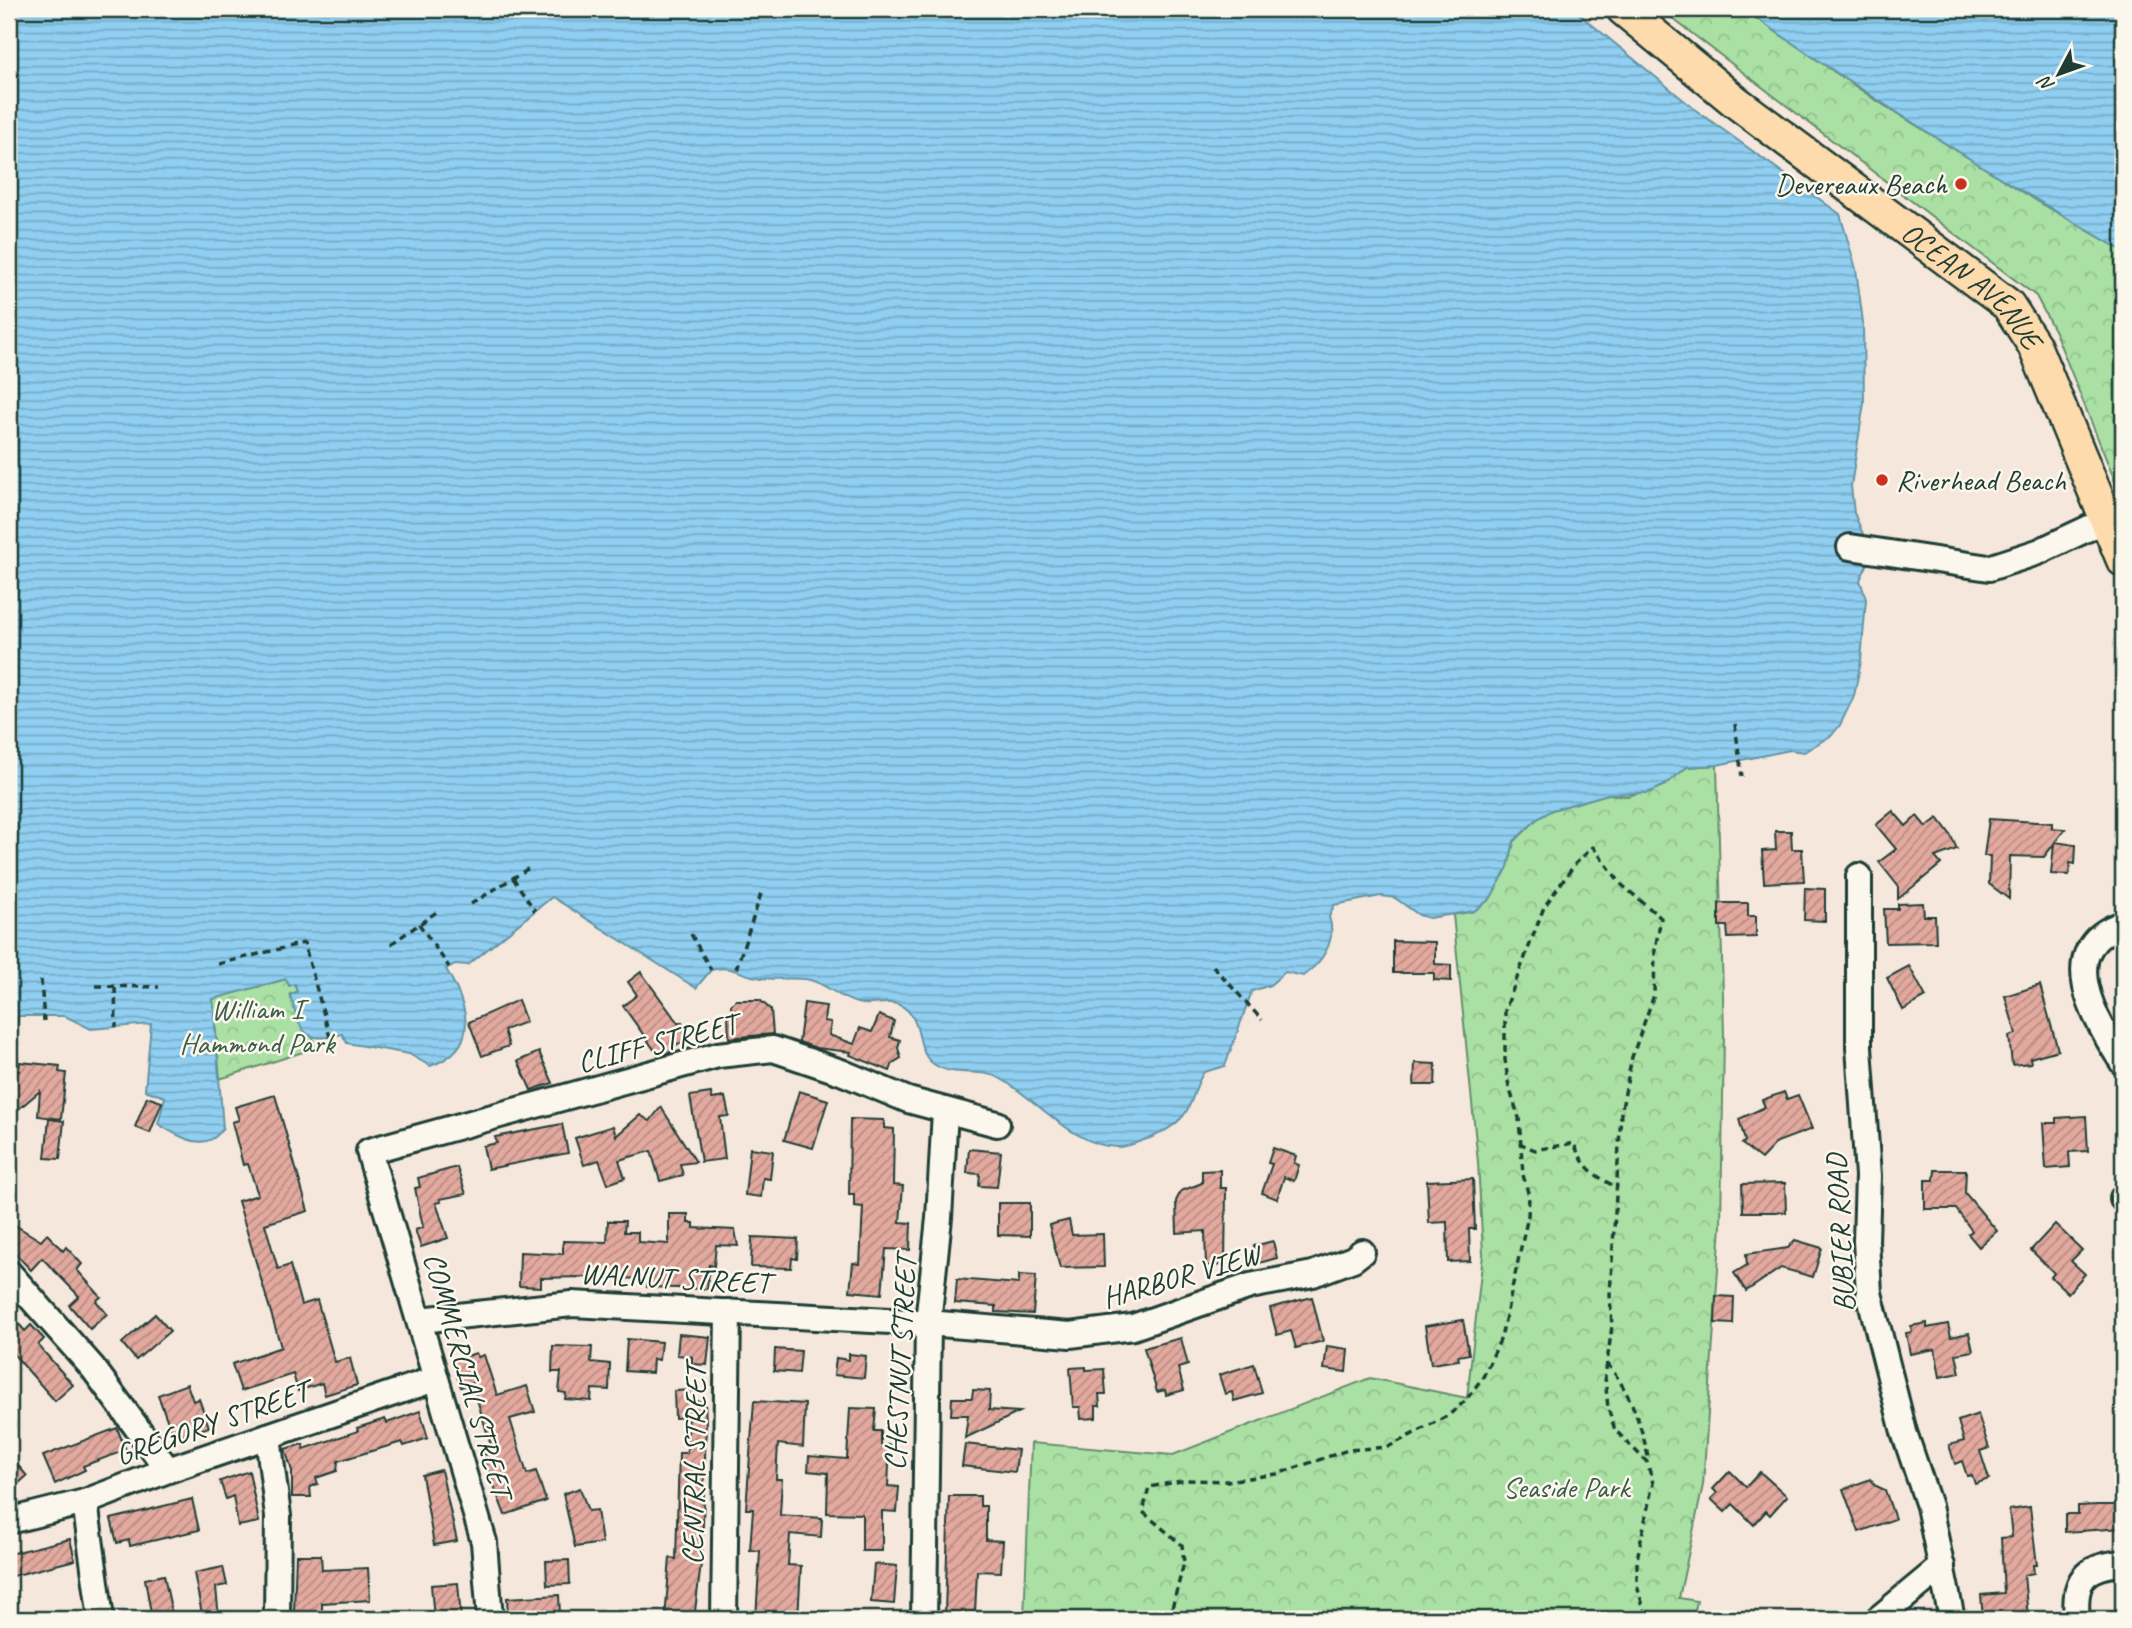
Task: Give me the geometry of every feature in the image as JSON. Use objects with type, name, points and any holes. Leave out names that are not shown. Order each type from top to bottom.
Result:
[{"type":"main road","name":"OCEAN AVENUE","points":[[1623,9],[1736,102],[2008,305],[2034,345],[2123,560]]},
{"type":"street","points":[[1850,547],[1989,568],[2038,552],[2106,520]]},
{"type":"street","name":"BUBIER ROAD","points":[[1859,876],[1859,1047],[1868,1177],[1866,1241],[1870,1293],[1904,1432],[1929,1506],[1952,1619]]},
{"type":"street","points":[[2123,924],[2106,929],[2092,943],[2084,962],[2086,992],[2094,1013],[2123,1063]]},
{"type":"street","name":"CLIFF STREET","points":[[369,1151],[458,1129],[718,1055],[773,1049],[841,1072],[908,1100],[997,1124]]},
{"type":"street","name":"CHESTNUT STREET","points":[[924,1619],[928,1323],[939,1218],[945,1111]]},
{"type":"street","name":"COMMERCIAL STREET","points":[[369,1151],[484,1542],[490,1619]]},
{"type":"street","name":"HARBOR VIEW","points":[[928,1323],[984,1330],[1070,1335],[1120,1329],[1195,1308],[1250,1286],[1313,1274],[1353,1259],[1362,1252]]},
{"type":"street","points":[[9,1273],[93,1368],[168,1470]]},
{"type":"street","name":"WALNUT STREET","points":[[420,1320],[572,1304],[928,1323]]},
{"type":"street","name":"CENTRAL STREET","points":[[723,1619],[728,1312]]},
{"type":"street","name":"GREGORY STREET","points":[[9,1521],[85,1502],[168,1470],[435,1379]]},
{"type":"street","points":[[268,1436],[278,1516],[277,1619]]},
{"type":"street","points":[[85,1502],[101,1619]]},
{"type":"street","points":[[2077,1619],[2075,1595],[2080,1581],[2096,1568],[2123,1563]]},
{"type":"street","points":[[1878,1619],[1942,1566]]},
{"type":"path","points":[[1735,724],[1742,777]]},
{"type":"path","points":[[1169,1619],[1184,1563],[1182,1545],[1143,1512],[1149,1487],[1187,1480],[1251,1479],[1277,1474],[1348,1450],[1388,1447],[1449,1415],[1466,1400],[1483,1377],[1502,1338],[1529,1196],[1519,1143],[1519,1118],[1504,1060],[1506,1010],[1544,907],[1562,880],[1593,847],[1622,885],[1661,918],[1655,948],[1654,995],[1632,1057],[1621,1113],[1610,1295],[1612,1326],[1607,1363],[1608,1408],[1615,1430],[1647,1462],[1653,1483],[1637,1559],[1637,1586],[1647,1619]]},
{"type":"path","points":[[471,904],[529,868]]},
{"type":"path","points":[[513,878],[535,911]]},
{"type":"path","points":[[736,969],[762,891]]},
{"type":"path","points":[[391,944],[438,911]]},
{"type":"path","points":[[419,924],[449,967]]},
{"type":"path","points":[[691,933],[711,970]]},
{"type":"path","points":[[218,964],[304,943],[330,1037]]},
{"type":"path","points":[[1213,966],[1262,1020]]},
{"type":"path","points":[[41,980],[44,1021]]},
{"type":"path","points":[[96,986],[159,987]]},
{"type":"path","points":[[115,986],[116,1027]]},
{"type":"path","points":[[1519,1143],[1535,1150],[1574,1143],[1581,1163],[1594,1176],[1618,1188]]},
{"type":"path","points":[[1607,1363],[1634,1404],[1642,1426],[1649,1461]]},
{"type":"green space","name":"Devereaux Beach","points":[[1660,9],[1743,9],[1874,99],[2123,251],[2123,501],[2055,332],[2036,296]]},
{"type":"green space","name":"Seaside Park","points":[[1717,765],[1724,1035],[1721,1226],[1703,1485],[1679,1598],[1697,1601],[1693,1619],[1024,1619],[1031,1443],[1173,1455],[1370,1378],[1467,1398],[1483,1254],[1478,1162],[1453,915],[1474,911],[1490,899],[1508,867],[1514,842],[1536,820],[1552,810],[1608,794],[1628,796],[1665,785],[1687,767]]},
{"type":"green space","name":"William I Hammond Park","points":[[287,979],[294,983],[297,992],[290,994],[299,1023],[313,1038],[315,1048],[220,1079],[213,999]]},
{"type":"water","points":[[9,9],[1573,9],[1697,111],[1840,214],[1856,269],[1863,322],[1864,403],[1851,486],[1854,513],[1863,534],[1868,563],[1860,580],[1866,599],[1861,661],[1854,696],[1832,735],[1804,752],[1790,750],[1717,765],[1687,767],[1665,785],[1648,793],[1608,794],[1552,810],[1536,820],[1514,841],[1508,867],[1490,899],[1474,911],[1429,918],[1419,915],[1395,898],[1381,896],[1334,905],[1329,917],[1330,942],[1317,964],[1303,976],[1285,972],[1270,985],[1252,991],[1225,1066],[1204,1072],[1187,1110],[1176,1123],[1155,1136],[1128,1146],[1103,1145],[1087,1140],[993,1075],[951,1071],[935,1065],[925,1054],[912,1016],[901,1006],[889,1003],[857,1003],[810,980],[762,978],[725,968],[711,970],[696,988],[552,897],[468,965],[455,964],[446,969],[464,1012],[464,1038],[457,1049],[430,1066],[409,1054],[347,1043],[342,1034],[318,1038],[311,1036],[300,1025],[293,1007],[290,995],[297,992],[295,984],[289,986],[286,979],[213,999],[223,1128],[216,1136],[200,1142],[183,1138],[158,1124],[165,1097],[145,1090],[151,1024],[91,1029],[65,1016],[18,1016],[13,1051],[9,1055]]},
{"type":"water","points":[[1743,9],[2123,9],[2123,251],[1931,134]]},
{"type":"building","points":[[1893,811],[1906,826],[1917,816],[1926,827],[1938,818],[1957,849],[1935,857],[1941,864],[1898,899],[1898,886],[1879,862],[1896,849],[1876,825]]},
{"type":"building","points":[[1989,819],[2052,823],[2052,828],[2065,829],[2055,842],[2076,845],[2075,864],[2070,863],[2069,875],[2051,874],[2054,844],[2044,857],[2010,856],[2009,899],[1989,884],[1990,856],[1984,856]]},
{"type":"building","points":[[1775,831],[1791,831],[1792,849],[1802,849],[1804,881],[1764,883],[1762,851],[1776,850]]},
{"type":"building","points":[[1805,888],[1825,889],[1825,921],[1804,920]]},
{"type":"building","points":[[1719,903],[1748,903],[1748,916],[1756,916],[1756,937],[1728,938],[1727,926],[1719,926]]},
{"type":"building","points":[[1923,903],[1924,916],[1935,916],[1936,942],[1886,943],[1884,909],[1898,909],[1898,904]]},
{"type":"building","points":[[1393,941],[1435,942],[1435,964],[1451,965],[1451,981],[1434,980],[1434,973],[1393,973]]},
{"type":"building","points":[[1909,966],[1926,997],[1903,1010],[1887,978]]},
{"type":"building","points":[[641,972],[678,1023],[682,1022],[687,1042],[672,1046],[673,1051],[658,1055],[623,1006],[637,995],[628,982]]},
{"type":"building","points":[[2040,985],[2058,1050],[2030,1058],[2031,1063],[2012,1065],[2009,1036],[2016,1034],[2005,996]]},
{"type":"building","points":[[518,1000],[526,1022],[504,1030],[509,1046],[482,1056],[469,1022]]},
{"type":"building","points":[[736,1000],[760,1000],[771,1010],[773,1034],[729,1038],[728,1015],[732,1014],[731,1005]]},
{"type":"building","points":[[804,1003],[826,1006],[824,1021],[831,1022],[829,1035],[854,1044],[860,1028],[872,1032],[879,1015],[894,1021],[890,1037],[900,1040],[898,1048],[901,1058],[893,1063],[890,1071],[850,1055],[851,1052],[816,1048],[799,1042]]},
{"type":"building","points":[[539,1052],[553,1083],[531,1090],[518,1061]]},
{"type":"building","points":[[20,1062],[60,1066],[59,1072],[66,1073],[61,1119],[38,1116],[40,1091],[9,1117],[9,1082],[13,1080],[13,1071],[19,1071]]},
{"type":"building","points":[[1415,1063],[1436,1064],[1435,1085],[1414,1085]]},
{"type":"building","points":[[799,1091],[828,1100],[813,1148],[784,1140]]},
{"type":"building","points":[[1784,1092],[1787,1099],[1798,1095],[1812,1129],[1777,1142],[1761,1159],[1742,1144],[1745,1141],[1739,1119],[1765,1107],[1762,1100]]},
{"type":"building","points":[[711,1093],[712,1099],[725,1097],[729,1116],[720,1117],[725,1159],[701,1162],[690,1096]]},
{"type":"building","points":[[275,1095],[308,1211],[265,1224],[278,1269],[290,1265],[301,1305],[317,1300],[335,1362],[350,1358],[357,1385],[325,1395],[322,1383],[298,1391],[293,1374],[241,1391],[232,1364],[281,1347],[238,1201],[258,1195],[248,1164],[243,1165],[232,1122],[239,1120],[235,1107]]},
{"type":"building","points":[[147,1097],[162,1102],[150,1133],[135,1127]]},
{"type":"building","points":[[661,1107],[696,1162],[680,1164],[683,1175],[660,1181],[651,1151],[619,1160],[625,1178],[608,1184],[599,1160],[584,1165],[575,1138],[613,1126],[616,1136],[640,1115],[650,1121]]},
{"type":"building","points":[[2086,1116],[2088,1151],[2069,1152],[2070,1167],[2046,1169],[2043,1123],[2056,1123],[2056,1118]]},
{"type":"building","points":[[49,1119],[64,1121],[60,1159],[45,1158]]},
{"type":"building","points":[[850,1119],[884,1120],[884,1128],[894,1129],[893,1185],[903,1186],[900,1222],[911,1223],[910,1250],[886,1249],[882,1294],[850,1291],[853,1263],[860,1264],[863,1207],[854,1206],[854,1194],[849,1194]]},
{"type":"building","points":[[562,1124],[568,1153],[488,1169],[483,1146],[497,1143],[495,1137]]},
{"type":"building","points":[[750,1148],[773,1151],[770,1179],[763,1178],[761,1197],[745,1195]]},
{"type":"building","points":[[1273,1148],[1296,1156],[1294,1163],[1299,1165],[1294,1181],[1284,1177],[1277,1199],[1262,1193],[1272,1164],[1268,1163]]},
{"type":"building","points":[[969,1149],[1001,1152],[997,1187],[979,1186],[980,1174],[967,1173]]},
{"type":"building","points":[[457,1167],[466,1194],[440,1199],[441,1202],[436,1203],[448,1238],[421,1247],[415,1230],[423,1227],[415,1188],[420,1187],[418,1178]]},
{"type":"building","points":[[1220,1170],[1220,1188],[1226,1188],[1225,1265],[1206,1266],[1205,1231],[1177,1233],[1176,1201],[1181,1191],[1202,1183],[1202,1171]]},
{"type":"building","points":[[1935,1170],[1966,1170],[1965,1193],[1997,1231],[1979,1247],[1968,1234],[1972,1231],[1956,1209],[1925,1209],[1925,1180],[1934,1180]]},
{"type":"building","points":[[1473,1179],[1475,1229],[1469,1229],[1470,1261],[1448,1262],[1447,1222],[1429,1223],[1427,1181]]},
{"type":"building","points":[[1785,1183],[1786,1212],[1743,1212],[1742,1184]]},
{"type":"building","points":[[998,1203],[1030,1203],[1030,1236],[998,1235]]},
{"type":"building","points":[[669,1214],[688,1214],[688,1223],[694,1223],[694,1228],[735,1230],[738,1246],[716,1245],[714,1266],[709,1265],[707,1289],[647,1287],[648,1279],[580,1277],[541,1278],[541,1287],[519,1286],[520,1252],[563,1254],[563,1241],[607,1242],[608,1221],[625,1221],[624,1232],[638,1232],[638,1242],[669,1244]]},
{"type":"building","points":[[1069,1220],[1072,1235],[1103,1234],[1104,1267],[1060,1268],[1049,1225]]},
{"type":"building","points":[[2055,1224],[2082,1250],[2071,1261],[2085,1274],[2068,1293],[2051,1277],[2054,1273],[2031,1250]]},
{"type":"building","points":[[15,1225],[41,1241],[47,1234],[63,1251],[66,1247],[82,1264],[77,1270],[101,1297],[96,1301],[107,1314],[90,1329],[69,1305],[79,1296],[42,1258],[31,1270],[9,1247],[9,1235]]},
{"type":"building","points":[[752,1237],[798,1239],[797,1259],[792,1258],[791,1268],[751,1267]]},
{"type":"building","points":[[1795,1240],[1822,1248],[1813,1277],[1781,1268],[1746,1291],[1734,1273],[1747,1265],[1746,1254],[1788,1248]]},
{"type":"building","points":[[1273,1241],[1277,1258],[1259,1263],[1254,1246]]},
{"type":"building","points":[[1019,1275],[1036,1276],[1033,1314],[996,1312],[996,1306],[955,1303],[957,1279],[1019,1284]]},
{"type":"building","points":[[1716,1296],[1734,1297],[1733,1324],[1715,1323]]},
{"type":"building","points":[[1312,1297],[1323,1341],[1296,1348],[1291,1331],[1277,1335],[1270,1308]]},
{"type":"building","points":[[155,1314],[170,1331],[136,1360],[122,1343]]},
{"type":"building","points":[[1463,1320],[1469,1354],[1458,1356],[1459,1360],[1431,1364],[1425,1326]]},
{"type":"building","points":[[18,1323],[25,1331],[31,1325],[44,1339],[38,1345],[73,1385],[55,1401],[9,1349],[9,1331]]},
{"type":"building","points":[[1927,1323],[1927,1328],[1948,1324],[1951,1337],[1969,1333],[1973,1351],[1956,1354],[1960,1373],[1940,1377],[1935,1349],[1910,1354],[1906,1333],[1912,1332],[1911,1326]]},
{"type":"building","points":[[679,1334],[710,1337],[707,1365],[692,1364],[692,1357],[677,1355]]},
{"type":"building","points":[[1181,1338],[1188,1365],[1178,1368],[1184,1390],[1166,1395],[1165,1390],[1157,1392],[1144,1348]]},
{"type":"building","points":[[627,1339],[661,1342],[659,1360],[653,1359],[652,1373],[625,1371]]},
{"type":"building","points":[[553,1346],[592,1347],[591,1362],[610,1364],[609,1390],[592,1389],[591,1401],[565,1399],[566,1393],[559,1392],[561,1372],[552,1372]]},
{"type":"building","points":[[1327,1346],[1348,1349],[1346,1372],[1324,1369]]},
{"type":"building","points":[[775,1349],[801,1351],[799,1373],[774,1371]]},
{"type":"building","points":[[476,1353],[478,1357],[484,1355],[497,1395],[527,1386],[535,1412],[510,1419],[527,1474],[536,1471],[546,1501],[505,1515],[482,1455],[493,1452],[472,1383],[461,1387],[452,1361]]},
{"type":"building","points":[[849,1354],[866,1356],[864,1378],[834,1375],[836,1358],[849,1360]]},
{"type":"building","points":[[1254,1364],[1262,1393],[1234,1401],[1232,1392],[1225,1394],[1219,1375]]},
{"type":"building","points":[[1086,1367],[1086,1370],[1104,1369],[1106,1394],[1099,1394],[1100,1406],[1096,1406],[1096,1418],[1081,1419],[1080,1407],[1073,1407],[1070,1368]]},
{"type":"building","points":[[187,1384],[193,1401],[199,1399],[209,1427],[174,1439],[158,1395]]},
{"type":"building","points":[[695,1390],[695,1401],[705,1401],[706,1424],[702,1556],[694,1619],[665,1619],[670,1558],[676,1559],[679,1453],[687,1453],[688,1417],[675,1418],[674,1391]]},
{"type":"building","points":[[973,1390],[990,1391],[989,1410],[1020,1412],[965,1438],[968,1415],[951,1415],[952,1398],[972,1398]]},
{"type":"building","points":[[754,1401],[805,1404],[803,1447],[778,1444],[776,1479],[782,1479],[780,1515],[822,1518],[821,1537],[790,1534],[788,1565],[801,1566],[798,1619],[756,1619],[760,1551],[750,1550],[753,1509],[746,1509]]},
{"type":"building","points":[[850,1408],[876,1409],[874,1431],[881,1431],[881,1445],[890,1445],[888,1486],[899,1487],[897,1512],[882,1511],[882,1551],[862,1551],[862,1514],[827,1513],[828,1473],[808,1471],[809,1456],[847,1459]]},
{"type":"building","points":[[420,1411],[428,1438],[404,1446],[402,1442],[338,1461],[337,1471],[316,1478],[318,1484],[310,1487],[311,1497],[292,1497],[292,1471],[285,1449],[303,1444],[304,1449],[358,1431],[357,1428],[385,1419],[387,1423]]},
{"type":"building","points":[[1978,1414],[1989,1448],[1980,1451],[1989,1479],[1975,1484],[1972,1475],[1967,1476],[1962,1461],[1955,1464],[1949,1445],[1964,1441],[1958,1421]]},
{"type":"building","points":[[117,1428],[126,1450],[83,1466],[85,1470],[55,1484],[43,1456]]},
{"type":"building","points":[[965,1444],[1018,1450],[1015,1472],[962,1466]]},
{"type":"building","points":[[9,1455],[27,1476],[9,1492]]},
{"type":"building","points":[[441,1470],[457,1541],[434,1545],[422,1475]]},
{"type":"building","points":[[249,1471],[259,1522],[238,1526],[233,1496],[226,1499],[220,1481]]},
{"type":"building","points":[[1730,1471],[1746,1487],[1760,1472],[1787,1496],[1770,1515],[1766,1511],[1754,1525],[1733,1504],[1725,1512],[1711,1499],[1717,1493],[1713,1489]]},
{"type":"building","points":[[1871,1479],[1874,1485],[1885,1490],[1895,1519],[1859,1532],[1843,1489]]},
{"type":"building","points":[[580,1488],[588,1511],[597,1510],[602,1543],[575,1547],[563,1494]]},
{"type":"building","points":[[949,1496],[980,1496],[980,1506],[986,1506],[986,1540],[1003,1541],[1001,1572],[977,1571],[975,1613],[945,1612]]},
{"type":"building","points":[[192,1499],[199,1530],[130,1546],[129,1540],[117,1543],[111,1519]]},
{"type":"building","points":[[2123,1505],[2123,1528],[2065,1532],[2065,1514],[2078,1514],[2078,1506]]},
{"type":"building","points":[[2030,1507],[2037,1565],[2033,1565],[2034,1573],[2024,1575],[2028,1617],[1983,1618],[1981,1595],[2004,1593],[2001,1538],[2012,1537],[2009,1510]]},
{"type":"building","points":[[70,1539],[75,1560],[9,1577],[9,1554]]},
{"type":"building","points":[[296,1555],[321,1555],[322,1570],[368,1568],[370,1600],[322,1603],[322,1612],[294,1612]]},
{"type":"building","points":[[569,1560],[570,1584],[547,1585],[546,1561]]},
{"type":"building","points":[[874,1564],[897,1566],[894,1604],[871,1602]]},
{"type":"building","points":[[223,1567],[227,1585],[216,1587],[219,1619],[203,1619],[194,1573]]},
{"type":"building","points":[[164,1575],[173,1619],[152,1619],[145,1579]]},
{"type":"building","points":[[458,1583],[461,1619],[434,1619],[431,1585]]},
{"type":"building","points":[[559,1595],[560,1614],[508,1617],[507,1598]]},
{"type":"place","name":"Devereaux Beach","points":[[1961,184]]},
{"type":"place","name":"Riverhead Beach","points":[[1882,480]]}]
